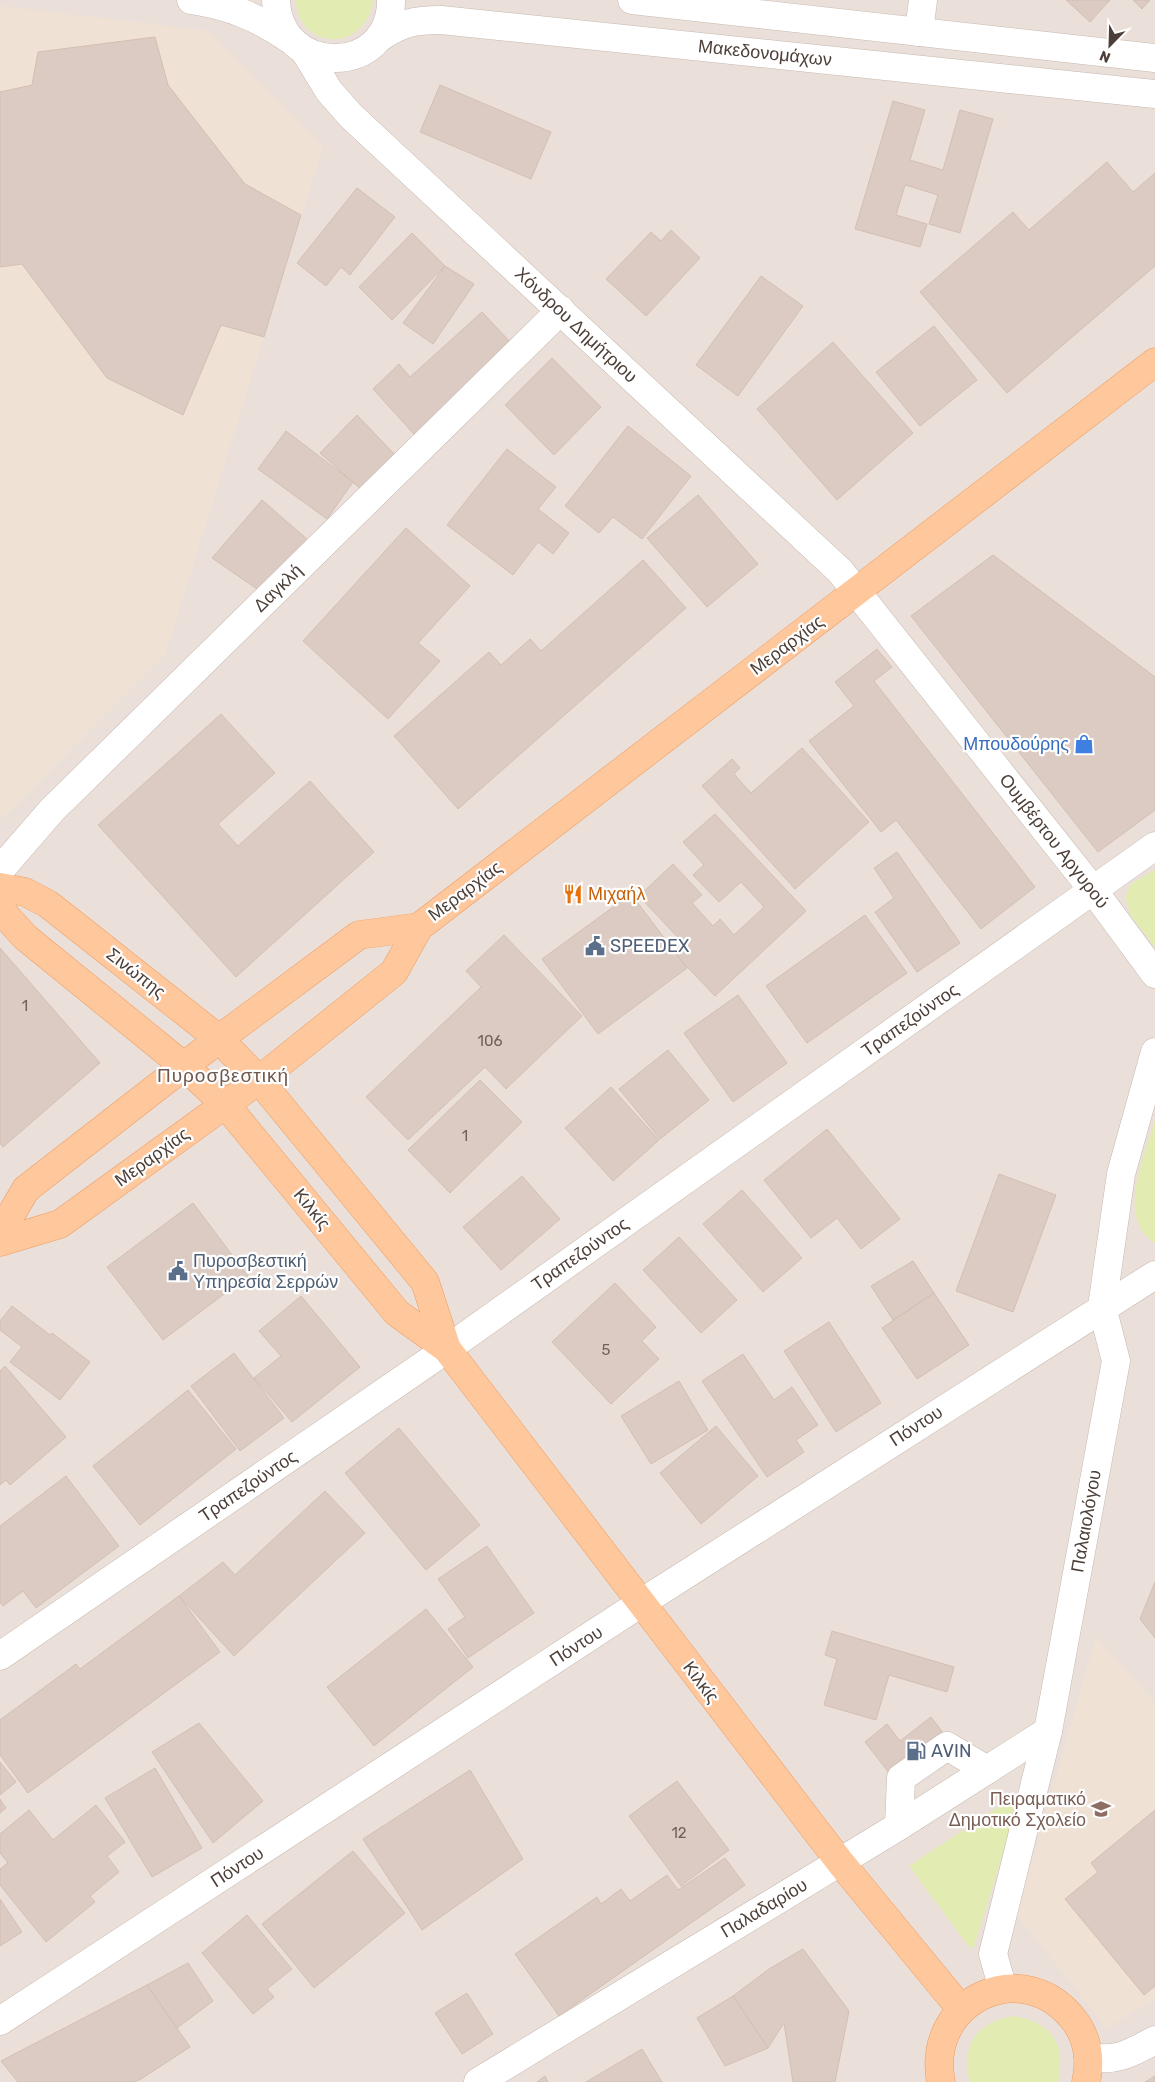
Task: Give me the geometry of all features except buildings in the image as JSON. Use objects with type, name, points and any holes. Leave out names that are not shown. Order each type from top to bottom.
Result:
[{"type":"main road","name":"Μεραρχίας","points":[[0,1242],[60,1224],[259,1080],[394,972],[418,927],[858,592],[1155,362]]},
{"type":"main road","name":"Σινώπης","points":[[0,887],[25,892],[48,904],[219,1039],[259,1080]]},
{"type":"main road","points":[[0,906],[6,916],[25,937],[185,1067],[225,1104]]},
{"type":"main road","name":"Μεραρχίας","points":[[0,1233],[26,1189],[219,1039],[359,935],[418,927]]},
{"type":"main road","name":"Κιλκίς","points":[[259,1080],[425,1282],[448,1349]]},
{"type":"main road","name":"Κιλκίς","points":[[225,1104],[397,1313],[448,1349],[840,1862],[961,2009]]},
{"type":"main road","points":[[941,2082],[938,2057],[946,2029],[961,2009],[976,1998],[989,1992],[1003,1989],[1033,1991],[1046,1996],[1058,2004],[1077,2023],[1083,2034],[1087,2070]]},
{"type":"street","points":[[191,0],[212,3],[253,16],[299,47]]},
{"type":"street","name":"Χόνδρου Δημήτριου","points":[[276,0],[281,24],[329,91],[351,116],[813,545],[858,592]]},
{"type":"street","points":[[379,38],[387,24],[392,0]]},
{"type":"street","points":[[632,0],[1155,58]]},
{"type":"street","points":[[919,32],[923,0]]},
{"type":"street","name":"Μακεδονομάχων","points":[[299,47],[329,59],[346,58],[360,53],[399,25],[409,22],[441,20],[1155,94]]},
{"type":"street","name":"Δαγκλή","points":[[0,870],[52,810],[561,310]]},
{"type":"street","name":"Ουμβέρτου Αργυρού","points":[[858,592],[1093,890],[1155,974]]},
{"type":"street","name":"Τραπεζούντος","points":[[0,1656],[448,1349],[1155,846]]},
{"type":"street","name":"Παλαιολόγου","points":[[1003,1989],[993,1954],[1048,1731],[1116,1361],[1102,1307],[1120,1174],[1155,1052]]},
{"type":"street","name":"Πόντου","points":[[0,2021],[641,1603],[1102,1307],[1155,1275]]},
{"type":"street","name":"Παλαδαρίου","points":[[478,2082],[899,1826],[1048,1731]]},
{"type":"street","points":[[899,1826],[901,1778],[947,1746],[987,1770]]},
{"type":"street","points":[[1087,2070],[1104,2060],[1126,2056],[1155,2040]]},
{"type":"street","points":[[930,2082],[941,2042]]},
{"type":"shaded area","points":[[0,0],[1155,0],[1155,2082],[0,2082]]},
{"type":"shaded area","points":[[0,6],[208,31],[323,146],[165,655],[2,819],[0,817]]},
{"type":"shaded area","name":"Πειραματικό Δημοτικό Σχολείο","points":[[1096,1636],[1155,1703],[1155,1999],[1106,2028],[1017,1915]]},
{"type":"green space","points":[[296,0],[373,1],[367,18],[357,31],[345,37],[332,39],[318,36],[307,28],[299,16]]},
{"type":"green space","points":[[1155,870],[1155,947],[1131,916],[1125,897],[1131,884]]},
{"type":"green space","points":[[1155,1120],[1155,1243],[1143,1232],[1137,1218],[1135,1202],[1140,1168]]},
{"type":"green space","points":[[1018,1794],[1020,1797],[974,1947],[970,1948],[909,1866]]},
{"type":"green space","points":[[1013,2016],[1038,2024],[1053,2037],[1058,2046],[1060,2056],[1058,2082],[970,2082],[967,2057],[974,2037],[990,2024]]},
{"type":"place","name":"Μπουδούρης","points":[[1084,744]]},
{"type":"place","name":"Μιχαήλ","points":[[573,894]]},
{"type":"place","name":"SPEEDEX","points":[[595,946]]},
{"type":"place","name":"Πυροσβεστική Υπηρεσία Σερρών","points":[[178,1271]]},
{"type":"place","name":"AVIN","points":[[916,1751]]},
{"type":"place","name":"Πειραματικό Δημοτικό Σχολείο","points":[[1101,1809]]},
{"type":"district","name":"Πυροσβεστική","points":[[223,1075]]}]
